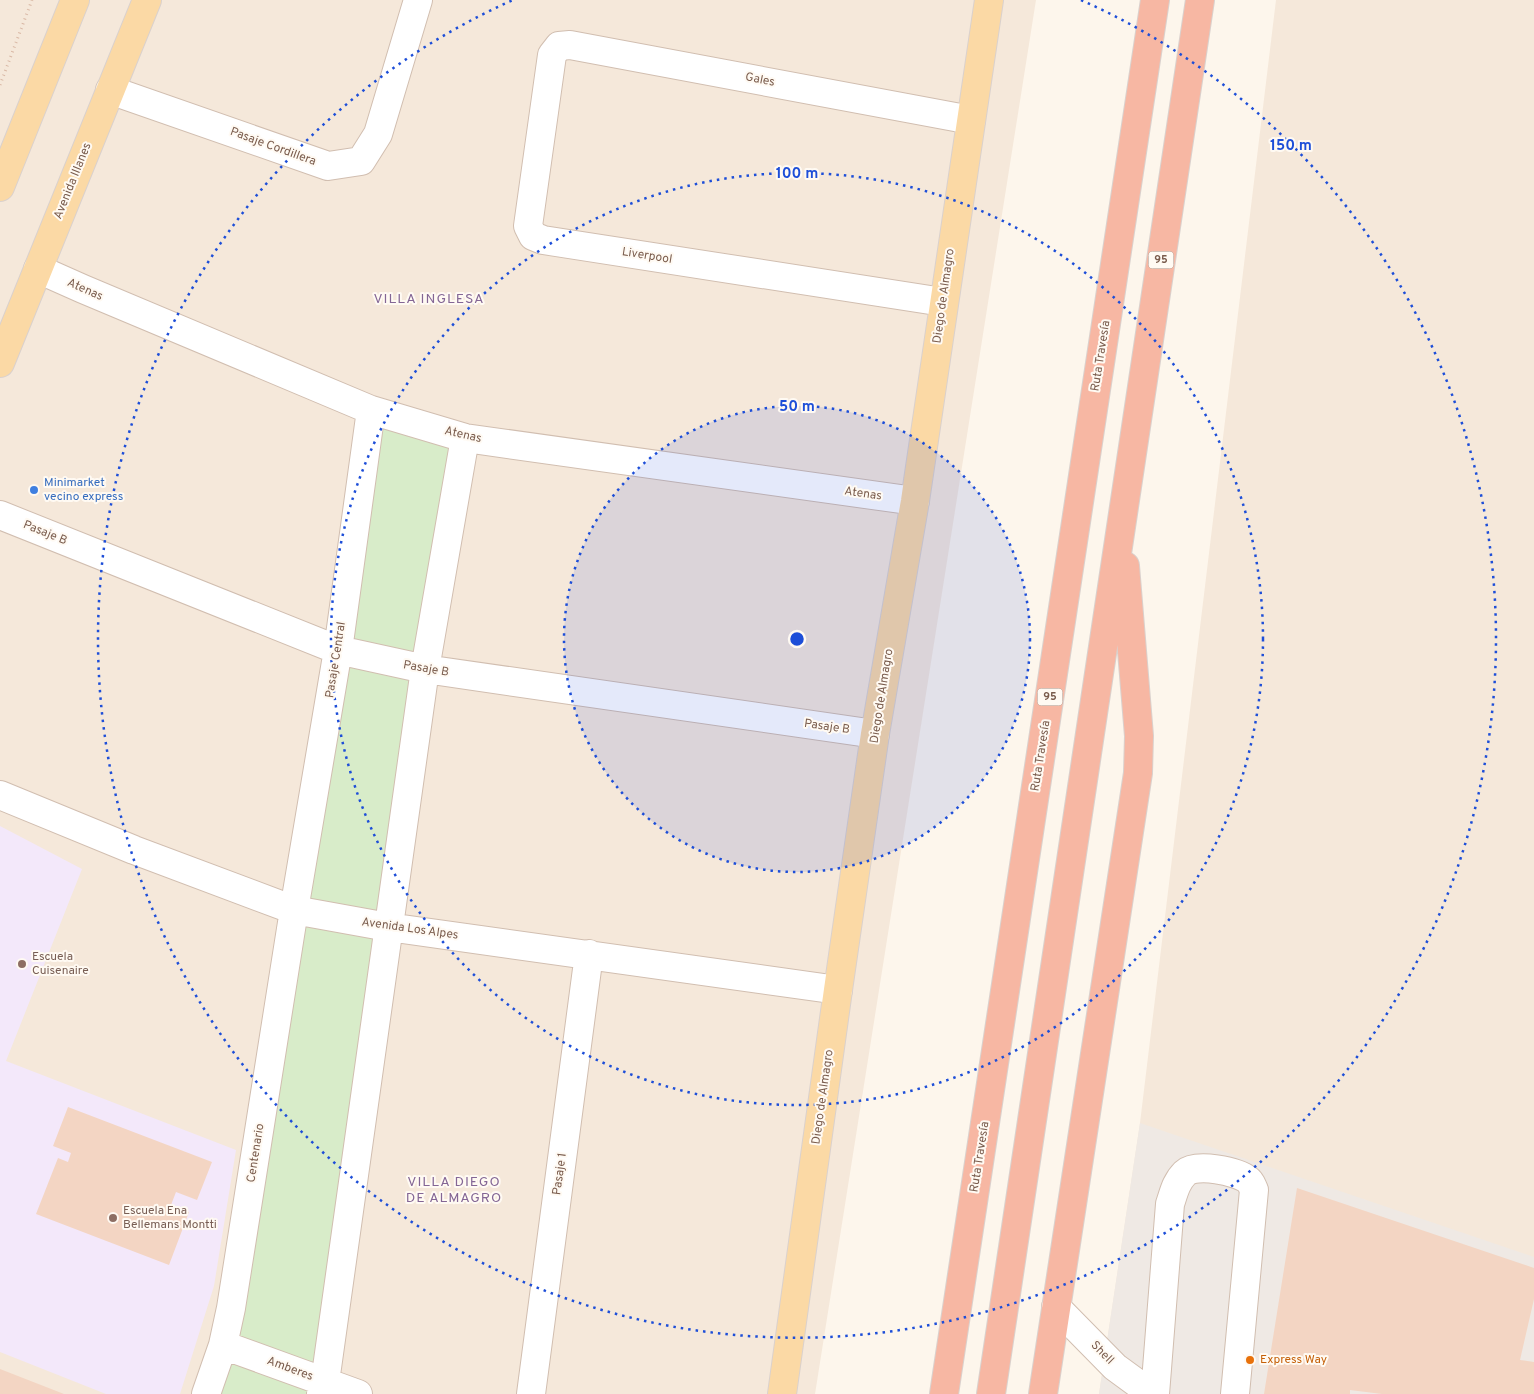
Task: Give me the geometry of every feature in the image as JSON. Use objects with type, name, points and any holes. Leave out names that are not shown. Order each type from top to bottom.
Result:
[{"type":"highway","name":"Ruta Travesía","points":[[944,1394],[1155,0]]},
{"type":"highway","name":"95","points":[[991,1394],[1200,0]]},
{"type":"highway","points":[[1043,1394],[1138,773],[1139,736],[1121,520]]},
{"type":"main road","points":[[3,171],[74,0]]},
{"type":"main road","name":"Avenida Illanes","points":[[0,362],[146,0]]},
{"type":"main road","name":"Diego de Almagro","points":[[782,1394],[875,734],[915,501],[989,0]]},
{"type":"street","name":"Pasaje Cordillera","points":[[110,90],[328,166],[361,161],[378,134],[418,0]]},
{"type":"street","name":"Gales","points":[[552,55],[559,46],[570,45],[971,120]]},
{"type":"street","name":"Liverpool","points":[[552,55],[528,226],[532,236],[543,240],[943,302]]},
{"type":"street","name":"Atenas","points":[[38,268],[83,289],[371,410],[465,438],[915,501]]},
{"type":"street","name":"Pasaje Central","points":[[294,910],[338,650],[371,410]]},
{"type":"street","points":[[323,1388],[425,669],[465,438]]},
{"type":"street","name":"Pasaje B","points":[[0,515],[338,650],[425,669],[875,734]]},
{"type":"street","name":"Avenida Los Alpes","points":[[0,795],[134,850],[294,910],[388,927],[838,990]]},
{"type":"street","name":"Centenario","points":[[206,1394],[222,1345],[231,1308],[294,910]]},
{"type":"street","name":"Pasaje 1","points":[[531,1394],[589,954]]},
{"type":"street","points":[[1154,1394],[1170,1204],[1176,1184],[1187,1172],[1202,1167],[1242,1176],[1250,1181],[1254,1190],[1235,1394]]},
{"type":"street","name":"Shell","points":[[1056,1307],[1115,1367],[1154,1394]]},
{"type":"street","name":"Amberes","points":[[222,1345],[323,1388],[358,1394]]},
{"type":"path","points":[[0,85],[32,0]]},
{"type":"shaded area","points":[[0,0],[1036,0],[815,1394],[0,1394]]},
{"type":"shaded area","points":[[1276,0],[1534,0],[1534,1394],[1099,1394],[1140,1123]]},
{"type":"shaded area","name":"Escuela Ena Bellemans Montti","points":[[0,826],[82,869],[6,1061],[236,1150],[214,1286],[180,1394],[106,1394],[0,1352]]},
{"type":"shaded area","points":[[1140,1123],[1534,1257],[1534,1394],[1099,1394]]},
{"type":"green space","points":[[377,419],[457,443],[313,1394],[213,1394]]},
{"type":"building","points":[[68,1107],[212,1162],[197,1200],[176,1192],[171,1205],[189,1212],[169,1265],[36,1214],[58,1158],[68,1162],[71,1153],[53,1146]]},
{"type":"building","points":[[1297,1188],[1534,1268],[1534,1299],[1520,1360],[1534,1362],[1534,1394],[1382,1394],[1350,1390],[1350,1394],[1264,1394]]},
{"type":"building","points":[[0,1369],[64,1394],[0,1394]]},
{"type":"place","name":"Minimarket vecino express","points":[[34,490]]},
{"type":"place","name":"Escuela Cuisenaire","points":[[22,964]]},
{"type":"place","name":"Escuela Ena Bellemans Montti","points":[[113,1218]]},
{"type":"place","name":"Express Way","points":[[1250,1360]]},
{"type":"district","name":"VILLA INGLESA","points":[[429,299]]},
{"type":"district","name":"VILLA DIEGO DE ALMAGRO","points":[[454,1190]]}]
